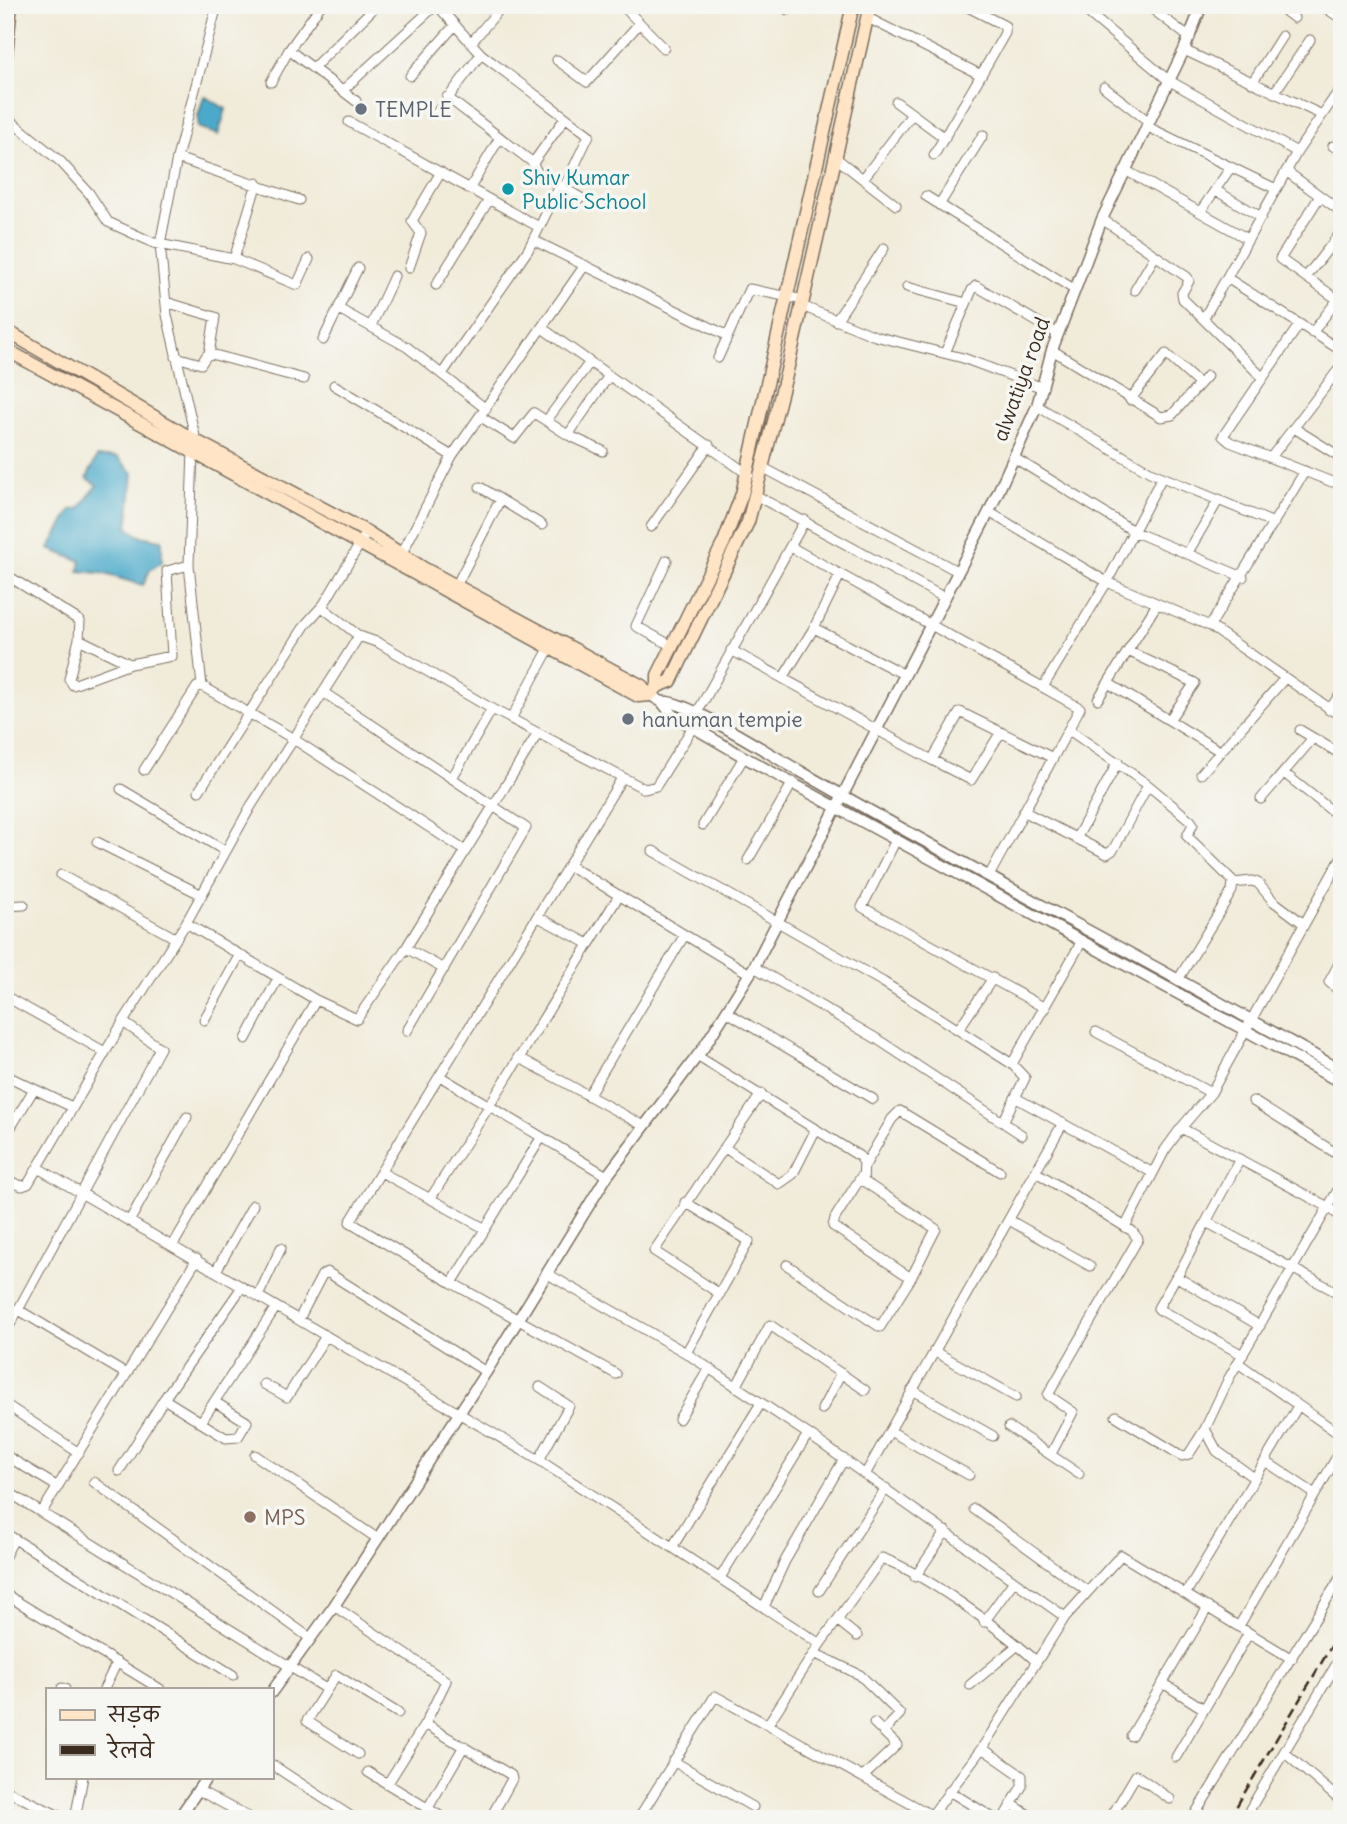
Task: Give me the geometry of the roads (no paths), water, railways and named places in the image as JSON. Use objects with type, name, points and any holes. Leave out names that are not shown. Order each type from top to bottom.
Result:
[{"type":"main road","points":[[5,64],[11,5]]},
{"type":"main road","points":[[654,694],[658,676],[724,542],[742,494],[853,5]]},
{"type":"main road","points":[[5,349],[195,445],[638,696],[654,694],[671,681],[748,522],[803,303],[869,12]]},
{"type":"main road","points":[[5,330],[195,445]]},
{"type":"main road","points":[[399,560],[456,586],[654,694]]},
{"type":"main road","points":[[702,585],[715,590]]},
{"type":"street","points":[[202,685],[188,565],[195,445],[176,357],[158,244],[177,158],[217,5]]},
{"type":"street","points":[[271,82],[289,50],[321,5]]},
{"type":"street","points":[[313,68],[377,5]]},
{"type":"street","points":[[342,91],[437,5],[481,54],[589,136],[533,240],[442,374]]},
{"type":"street","points":[[622,5],[638,25],[664,48]]},
{"type":"street","points":[[780,5],[788,10],[792,5]]},
{"type":"street","points":[[934,155],[1005,33],[1005,26],[964,5]]},
{"type":"street","points":[[1079,5],[1168,80],[1297,152]]},
{"type":"street","points":[[1147,5],[1190,37]]},
{"type":"street","name":"alwatiya road","points":[[273,1690],[334,1606],[460,1413],[607,1177],[697,1056],[752,971],[989,512],[1037,406],[1052,350],[1102,219],[1184,50],[1202,5]]},
{"type":"street","points":[[1278,5],[1294,18]]},
{"type":"street","points":[[1321,5],[1342,19]]},
{"type":"street","points":[[471,43],[498,7]]},
{"type":"street","points":[[869,12],[981,75]]},
{"type":"street","points":[[410,76],[455,25]]},
{"type":"street","points":[[557,60],[587,82],[638,25]]},
{"type":"street","points":[[1252,83],[1282,36]]},
{"type":"street","points":[[1274,93],[1310,40]]},
{"type":"street","points":[[289,50],[355,102]]},
{"type":"street","points":[[1184,50],[1322,115]]},
{"type":"street","points":[[436,114],[481,54]]},
{"type":"street","points":[[1205,318],[1297,152],[1342,86]]},
{"type":"street","points":[[1104,87],[1147,123],[1276,189]]},
{"type":"street","points":[[447,97],[533,163],[537,173],[581,198]]},
{"type":"street","points":[[896,102],[945,138]]},
{"type":"street","points":[[863,179],[912,114]]},
{"type":"street","points":[[5,116],[61,162],[89,193],[108,222],[139,237],[158,244],[234,259],[297,285],[309,259]]},
{"type":"street","points":[[533,163],[565,118]]},
{"type":"street","points":[[349,122],[539,227]]},
{"type":"street","points":[[939,205],[984,135]]},
{"type":"street","points":[[470,188],[499,139]]},
{"type":"street","points":[[177,158],[257,183],[299,200]]},
{"type":"street","points":[[836,158],[896,205]]},
{"type":"street","points":[[1200,212],[1231,167]]},
{"type":"street","points":[[1125,170],[1248,239]]},
{"type":"street","points":[[1286,171],[1342,212]]},
{"type":"street","points":[[409,268],[421,233],[412,221],[441,172]]},
{"type":"street","points":[[234,259],[257,183]]},
{"type":"street","points":[[1215,190],[1261,217]]},
{"type":"street","points":[[926,196],[1075,290]]},
{"type":"street","points":[[1312,333],[1340,296],[1280,259],[1320,196]]},
{"type":"street","points":[[436,285],[489,200]]},
{"type":"street","points":[[1102,219],[1189,279],[1182,296],[1263,378]]},
{"type":"street","points":[[1306,277],[1342,231]]},
{"type":"street","points":[[533,240],[728,336]]},
{"type":"street","points":[[836,321],[884,248]]},
{"type":"street","points":[[1135,290],[1155,256]]},
{"type":"street","points":[[399,560],[453,456],[585,265]]},
{"type":"street","points":[[323,340],[358,268]]},
{"type":"street","points":[[371,326],[394,276]]},
{"type":"street","points":[[1227,278],[1342,351]]},
{"type":"street","points":[[945,354],[976,286],[1058,334]]},
{"type":"street","points":[[906,287],[966,303]]},
{"type":"street","points":[[718,358],[750,289],[787,297],[836,321],[1043,387]]},
{"type":"street","points":[[166,302],[215,317],[209,354],[201,364],[176,357]]},
{"type":"street","points":[[339,309],[407,347],[442,374],[514,438],[531,413],[547,420],[568,435],[603,451]]},
{"type":"street","points":[[1299,325],[1223,436],[1230,442],[1272,456],[1335,483],[1342,475]]},
{"type":"street","points":[[542,328],[608,377],[709,445],[746,474],[757,488],[805,520],[946,598]]},
{"type":"street","points":[[1052,350],[1161,417],[1167,417],[1206,376]]},
{"type":"street","points":[[209,354],[304,379]]},
{"type":"street","points":[[1130,400],[1166,354],[1199,384]]},
{"type":"street","points":[[547,420],[590,362]]},
{"type":"street","points":[[1272,456],[1342,365]]},
{"type":"street","points":[[568,435],[608,377]]},
{"type":"street","points":[[334,385],[453,456]]},
{"type":"street","points":[[1037,406],[1162,477],[1273,523]]},
{"type":"street","points":[[1294,428],[1342,458]]},
{"type":"street","points":[[651,527],[709,445]]},
{"type":"street","points":[[1013,457],[1135,532],[1242,577]]},
{"type":"street","points":[[762,467],[957,571]]},
{"type":"street","points":[[1210,626],[1305,471]]},
{"type":"street","points":[[1043,687],[1107,582],[1162,477]]},
{"type":"street","points":[[480,487],[542,525]]},
{"type":"street","points":[[1187,554],[1219,499]]},
{"type":"street","points":[[456,586],[500,500]]},
{"type":"street","points":[[989,512],[1107,582],[1210,626],[1342,717]]},
{"type":"street","points":[[697,713],[805,520]]},
{"type":"street","points":[[199,791],[306,624],[322,607],[363,538]]},
{"type":"street","points":[[790,547],[1080,708],[989,876]]},
{"type":"street","points":[[667,560],[636,626],[672,646]]},
{"type":"street","points":[[5,574],[80,621],[79,639],[69,679],[73,685],[130,664],[172,656],[167,571],[188,565]]},
{"type":"street","points":[[783,678],[814,628],[840,575]]},
{"type":"street","points":[[1098,699],[1157,604]]},
{"type":"street","points":[[322,607],[359,636],[379,643],[492,709],[645,789],[656,786],[693,727]]},
{"type":"street","points":[[814,628],[905,675]]},
{"type":"street","points":[[5,1180],[25,1186],[38,1168],[123,1021],[186,923],[200,894],[292,738],[359,636]]},
{"type":"street","points":[[79,639],[130,664]]},
{"type":"street","points":[[511,719],[550,647]]},
{"type":"street","points":[[731,650],[971,779],[1001,732]]},
{"type":"street","points":[[1128,652],[1195,682],[1169,720]]},
{"type":"street","points":[[1201,774],[1218,750],[1285,678]]},
{"type":"street","points":[[1108,683],[1218,750]]},
{"type":"street","points":[[202,685],[292,738],[464,850]]},
{"type":"street","points":[[144,770],[197,687],[202,685]]},
{"type":"street","points":[[323,692],[493,804],[525,826],[526,830],[407,1031]]},
{"type":"street","points":[[1329,710],[1342,692]]},
{"type":"street","points":[[654,694],[697,713],[841,796],[1178,980],[1247,1026],[1342,1083]]},
{"type":"street","points":[[654,694],[667,712],[835,807],[1082,941],[1247,1026],[1342,1071]]},
{"type":"street","points":[[452,778],[492,709]]},
{"type":"street","points":[[932,760],[960,712],[1054,758]]},
{"type":"street","points":[[1069,730],[1118,762],[1192,822],[1187,836],[1233,883]]},
{"type":"street","points":[[1300,730],[1342,755]]},
{"type":"street","points":[[186,923],[239,957],[356,1019],[406,948],[538,733]]},
{"type":"street","points":[[1261,799],[1313,738]]},
{"type":"street","points":[[703,825],[744,757]]},
{"type":"street","points":[[1076,839],[1118,762]]},
{"type":"street","points":[[1284,773],[1342,819]]},
{"type":"street","points":[[616,1374],[452,1283],[350,1222],[622,778]]},
{"type":"street","points":[[748,860],[793,782]]},
{"type":"street","points":[[1025,812],[1101,853],[1111,852],[1148,785]]},
{"type":"street","points":[[121,789],[225,851]]},
{"type":"street","points":[[896,840],[862,907],[1045,1008]]},
{"type":"street","points":[[97,842],[200,894]]},
{"type":"street","points":[[653,851],[778,921],[1012,1065],[1025,1078],[1003,1122]]},
{"type":"street","points":[[1125,1227],[1153,1173],[1181,1128],[1211,1093],[1342,856]]},
{"type":"street","points":[[570,866],[684,936],[877,1039],[1022,1135]]},
{"type":"street","points":[[61,875],[175,938]]},
{"type":"street","points":[[1233,883],[1258,883],[1273,901],[1304,924]]},
{"type":"street","points":[[1178,980],[1232,891],[1233,883]]},
{"type":"street","points":[[430,1199],[490,1107],[518,1057],[544,1022],[618,897]]},
{"type":"street","points":[[5,906],[24,905]]},
{"type":"street","points":[[538,917],[589,944]]},
{"type":"street","points":[[588,1096],[684,936]]},
{"type":"street","points":[[1012,1065],[1082,941]]},
{"type":"street","points":[[406,948],[444,969]]},
{"type":"street","points":[[204,1020],[239,957]]},
{"type":"street","points":[[1342,958],[1329,982],[1342,993]]},
{"type":"street","points":[[246,1039],[278,978]]},
{"type":"street","points":[[958,1030],[993,978]]},
{"type":"street","points":[[5,996],[105,1052]]},
{"type":"street","points":[[173,1245],[316,1000]]},
{"type":"street","points":[[727,1012],[873,1099]]},
{"type":"street","points":[[7,1328],[160,1047],[123,1021]]},
{"type":"street","points":[[1096,1032],[1211,1093]]},
{"type":"street","points":[[697,1056],[859,1156],[862,1172],[936,1229],[911,1278],[880,1327],[787,1265]]},
{"type":"street","points":[[518,1057],[645,1126]]},
{"type":"street","points":[[5,1074],[72,1107]]},
{"type":"street","points":[[441,1077],[607,1177]]},
{"type":"street","points":[[5,1137],[34,1089]]},
{"type":"street","points":[[720,1294],[653,1252],[761,1094]]},
{"type":"street","points":[[1016,1098],[1153,1173]]},
{"type":"street","points":[[1253,1101],[1342,1157]]},
{"type":"street","points":[[911,1278],[834,1226],[835,1218],[891,1119],[900,1111],[1000,1172]]},
{"type":"street","points":[[131,1220],[187,1117]]},
{"type":"street","points":[[866,1473],[1063,1123]]},
{"type":"street","points":[[1181,1128],[1330,1208],[1342,1218]]},
{"type":"street","points":[[725,1148],[779,1184],[793,1174],[816,1129]]},
{"type":"street","points":[[452,1283],[541,1138]]},
{"type":"street","points":[[1240,1159],[1158,1308],[1241,1359],[1298,1406],[1342,1436]]},
{"type":"street","points":[[38,1168],[539,1460],[820,1644]]},
{"type":"street","points":[[381,1172],[484,1228]]},
{"type":"street","points":[[1036,1172],[1136,1234],[1137,1244],[1048,1396],[1073,1412],[1051,1454]]},
{"type":"street","points":[[1116,1416],[1182,1456],[1189,1454],[1342,1183]]},
{"type":"street","points":[[685,1202],[749,1241],[686,1353]]},
{"type":"street","points":[[216,1271],[253,1205]]},
{"type":"street","points":[[1009,1220],[1090,1266]]},
{"type":"street","points":[[1206,1222],[1342,1295]]},
{"type":"street","points":[[258,1296],[281,1248]]},
{"type":"street","points":[[42,1512],[197,1259]]},
{"type":"street","points":[[299,1320],[322,1275],[327,1272],[486,1372]]},
{"type":"street","points":[[546,1273],[709,1368],[866,1473],[1065,1617]]},
{"type":"street","points":[[1177,1275],[1260,1325]]},
{"type":"street","points":[[119,1471],[164,1399],[242,1287]]},
{"type":"street","points":[[198,1421],[215,1402],[276,1307]]},
{"type":"street","points":[[17,1309],[126,1374]]},
{"type":"street","points":[[736,1387],[769,1325],[865,1390]]},
{"type":"street","points":[[264,1384],[287,1397],[326,1336]]},
{"type":"street","points":[[934,1351],[1016,1398]]},
{"type":"street","points":[[679,1419],[709,1368]]},
{"type":"street","points":[[822,1409],[841,1373]]},
{"type":"street","points":[[539,1460],[569,1406],[540,1387]]},
{"type":"street","points":[[912,1390],[993,1436]]},
{"type":"street","points":[[164,1399],[226,1438],[238,1437],[247,1422],[215,1402]]},
{"type":"street","points":[[673,1546],[761,1403]]},
{"type":"street","points":[[5,1404],[79,1453]]},
{"type":"street","points":[[1186,1593],[1298,1406]]},
{"type":"street","points":[[1009,1427],[1079,1474]]},
{"type":"street","points":[[1205,1429],[1217,1451],[1254,1478]]},
{"type":"street","points":[[890,1431],[968,1475]]},
{"type":"street","points":[[720,1578],[808,1434]]},
{"type":"street","points":[[1239,1626],[1342,1448]]},
{"type":"street","points":[[5,1455],[58,1487]]},
{"type":"street","points":[[255,1455],[377,1539]]},
{"type":"street","points":[[764,1607],[785,1561],[844,1458]]},
{"type":"street","points":[[1265,1461],[1315,1494]]},
{"type":"street","points":[[94,1482],[310,1638]]},
{"type":"street","points":[[819,1591],[886,1488]]},
{"type":"street","points":[[5,1490],[326,1689]]},
{"type":"street","points":[[974,1509],[1087,1591]]},
{"type":"street","points":[[915,1577],[946,1531]]},
{"type":"street","points":[[5,1533],[233,1675]]},
{"type":"street","points":[[5,1556],[15,1539]]},
{"type":"street","points":[[638,1819],[714,1696],[864,1776],[930,1817],[982,1748],[1065,1617],[1121,1555],[1292,1659]]},
{"type":"street","points":[[768,1724],[820,1644],[881,1559],[915,1577],[984,1622],[1037,1661]]},
{"type":"street","points":[[1192,1819],[1342,1575]]},
{"type":"street","points":[[984,1622],[1014,1581]]},
{"type":"street","points":[[5,1594],[158,1688]]},
{"type":"street","points":[[334,1606],[446,1681],[425,1724],[388,1783]]},
{"type":"street","points":[[1131,1736],[1208,1607]]},
{"type":"street","points":[[837,1620],[857,1636]]},
{"type":"street","points":[[1176,1757],[1249,1633]]},
{"type":"street","points":[[970,1685],[1018,1645]]},
{"type":"street","points":[[814,1653],[860,1675],[900,1714],[883,1732]]},
{"type":"street","points":[[1252,1819],[1250,1809],[1342,1655]]},
{"type":"street","points":[[104,1688],[117,1662]]},
{"type":"street","points":[[358,1754],[307,1722],[326,1689],[338,1675],[398,1713]]},
{"type":"street","points":[[1163,1683],[1204,1709]]},
{"type":"street","points":[[864,1776],[897,1745],[874,1723]]},
{"type":"street","points":[[425,1724],[512,1777],[490,1819]]},
{"type":"street","points":[[428,1808],[464,1746]]},
{"type":"street","points":[[982,1748],[1022,1776],[1023,1783],[1003,1819]]},
{"type":"street","points":[[1284,1752],[1342,1802]]},
{"type":"street","points":[[673,1761],[753,1807]]},
{"type":"street","points":[[273,1764],[349,1817]]},
{"type":"street","points":[[368,1772],[445,1819]]},
{"type":"street","points":[[1110,1819],[1136,1774],[1170,1799]]},
{"type":"street","points":[[75,1819],[83,1778]]},
{"type":"street","points":[[178,1819],[206,1778]]},
{"type":"street","points":[[5,1790],[66,1819]]},
{"type":"street","points":[[198,1790],[252,1819]]},
{"type":"street","points":[[949,1791],[995,1819]]},
{"type":"street","points":[[1013,1805],[1035,1819]]},
{"type":"water","points":[[204,96],[226,109],[218,135],[198,127]]},
{"type":"water","points":[[97,457],[117,457],[133,473],[128,528],[140,536],[162,540],[162,562],[150,570],[143,585],[101,573],[79,571],[81,561],[49,549],[71,510],[79,509],[97,485],[87,478]]},
{"type":"railway","points":[[1229,1819],[1342,1628]]},
{"type":"place","name":"TEMPLE","points":[[361,109]]},
{"type":"place","name":"Shiv Kumar Public School","points":[[508,189]]},
{"type":"place","name":"hanuman tempie","points":[[628,719]]},
{"type":"place","name":"MPS","points":[[250,1517]]}]
